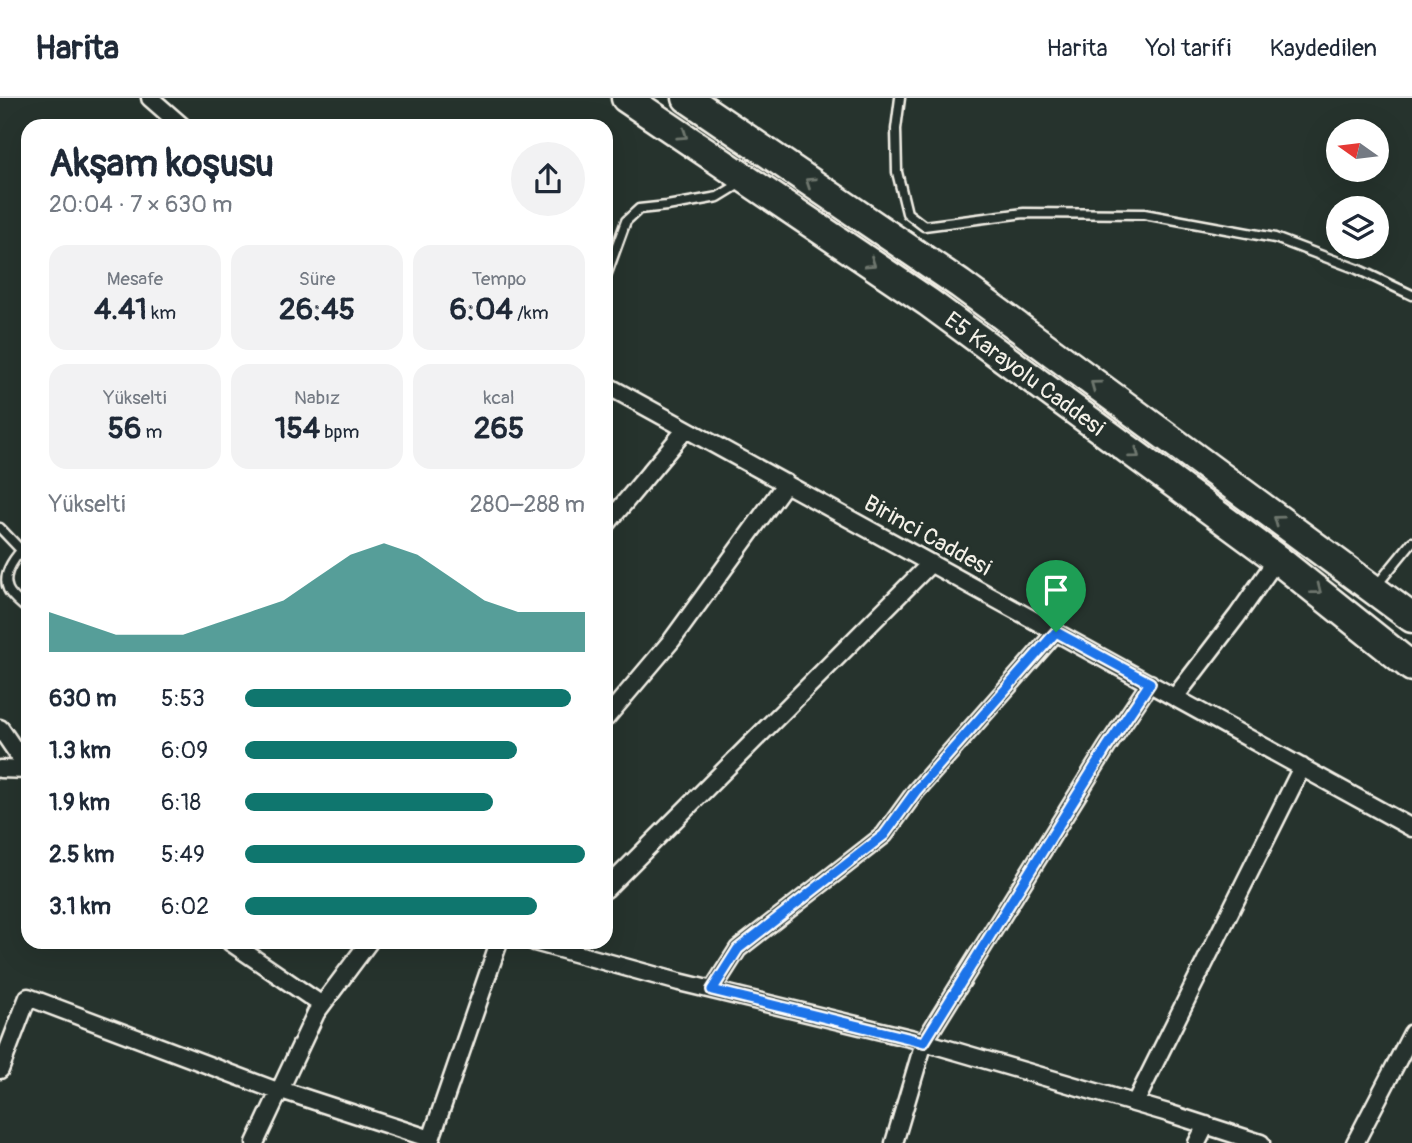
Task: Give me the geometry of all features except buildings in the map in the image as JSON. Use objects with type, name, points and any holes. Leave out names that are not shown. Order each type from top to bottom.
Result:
[{"type":"highway","name":"E5 Karayolu Caddesi","points":[[626,98],[929,302],[1277,559],[1412,667]]},
{"type":"highway","name":"E5 Karayolu Caddesi","points":[[687,98],[960,284],[1412,618]]},
{"type":"street","points":[[150,98],[174,119]]},
{"type":"street","name":"Birinci Caddesi","points":[[613,394],[686,429],[786,483],[1412,828]]},
{"type":"street","points":[[613,517],[686,429]]},
{"type":"street","points":[[613,710],[672,640],[786,483]]},
{"type":"street","points":[[1175,697],[1277,559]]},
{"type":"street","points":[[613,882],[931,563]]},
{"type":"street","points":[[712,990],[738,949],[884,835],[916,791],[1056,632]]},
{"type":"street","points":[[894,1143],[924,1042],[1107,747],[1150,683]]},
{"type":"street","points":[[0,728],[21,759]]},
{"type":"street","points":[[1135,1103],[1302,767]]},
{"type":"street","points":[[0,769],[21,769]]},
{"type":"street","points":[[240,949],[322,1005]]},
{"type":"street","points":[[255,1143],[322,1005],[364,949]]},
{"type":"street","points":[[0,1070],[29,997],[281,1091],[431,1141],[497,949]]},
{"type":"street","points":[[567,949],[712,990],[924,1042],[1135,1103],[1261,1143]]},
{"type":"street","points":[[1355,1143],[1412,1033]]},
{"type":"street","points":[[1197,1143],[1206,1125]]},
{"type":"lane","points":[[900,98],[896,129],[897,172],[907,213],[924,226],[1024,213],[1143,214],[1275,238],[1357,269],[1412,295]]},
{"type":"lane","points":[[613,257],[626,222],[639,209],[718,197],[748,179]]},
{"type":"lane","points":[[0,528],[21,545]]},
{"type":"lane","points":[[1373,590],[1412,542]]},
{"type":"lane","points":[[21,552],[6,574],[7,589],[21,603]]},
{"type":"route","points":[[1056,632],[1150,683],[1107,747],[924,1042],[712,990],[738,949],[884,835],[916,791],[1056,632]]}]
